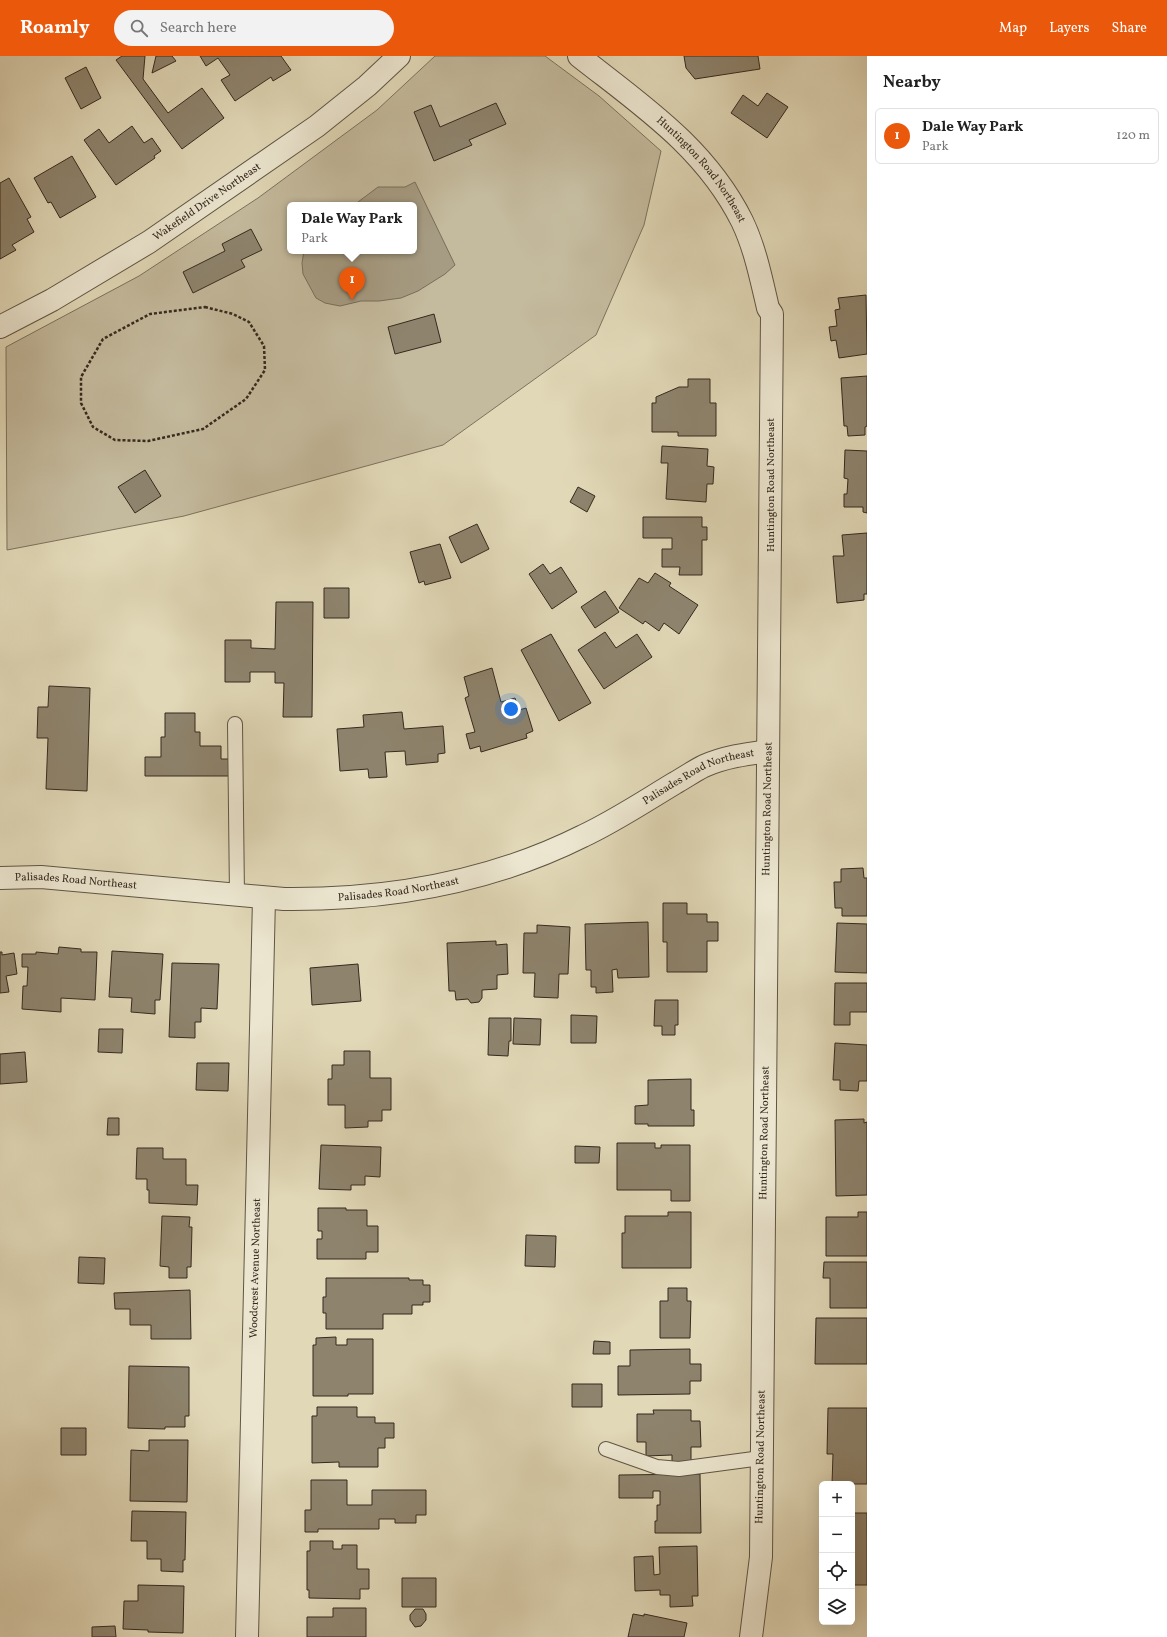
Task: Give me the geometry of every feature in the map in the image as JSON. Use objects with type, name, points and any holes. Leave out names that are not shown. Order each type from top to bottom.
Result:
[{"type":"street","name":"Wakefield Drive Northeast","points":[[0,327],[52,300],[156,237],[317,126],[367,86],[399,56]]},
{"type":"street","name":"Huntington Road Northeast","points":[[579,56],[664,123],[692,149],[718,181],[742,221],[757,258],[768,308],[772,314],[761,1557],[751,1637]]},
{"type":"street","name":"Palisades Road Northeast","points":[[0,878],[41,877],[237,896],[319,900],[374,896],[428,888],[481,875],[533,858],[584,836],[704,766],[736,756],[768,751]]},
{"type":"street","name":"Woodcrest Avenue Northeast","points":[[247,1637],[264,898]]},
{"type":"lane","points":[[235,724],[237,896]]},
{"type":"lane","points":[[606,1450],[657,1467],[679,1469],[761,1458]]},
{"type":"path","points":[[205,307],[233,314],[249,322],[264,346],[265,370],[246,399],[203,429],[148,441],[115,440],[93,427],[81,402],[81,377],[103,339],[150,314],[205,307]]},
{"type":"shaded area","points":[[435,56],[545,56],[599,96],[661,151],[644,225],[596,335],[443,445],[184,516],[7,550],[6,347],[139,276],[258,198],[377,110]]},
{"type":"shaded area","points":[[415,182],[455,265],[445,274],[418,291],[401,298],[379,301],[361,301],[340,306],[325,303],[316,298],[303,274],[302,263],[304,254],[417,254],[417,202],[358,202],[378,187],[405,187]]},
{"type":"building","points":[[122,56],[145,56],[143,79],[168,113],[202,88],[224,118],[182,149],[116,60]]},
{"type":"building","points":[[156,56],[172,56],[176,61],[152,73]]},
{"type":"building","points":[[200,56],[281,56],[291,70],[273,81],[271,77],[235,101],[221,80],[230,75],[218,58],[206,66]]},
{"type":"building","points":[[684,56],[758,56],[760,69],[695,79],[686,68]]},
{"type":"building","points":[[86,67],[101,98],[81,109],[65,78]]},
{"type":"building","points":[[767,93],[788,107],[767,138],[731,113],[743,95],[758,106]]},
{"type":"building","points":[[496,103],[506,124],[469,140],[472,145],[434,161],[414,112],[431,105],[440,127]]},
{"type":"building","points":[[132,126],[144,143],[152,138],[161,151],[154,156],[155,158],[116,185],[84,140],[99,129],[109,143]]},
{"type":"building","points":[[72,156],[96,197],[60,218],[51,202],[48,203],[34,178]]},
{"type":"building","points":[[9,178],[31,217],[27,219],[34,232],[12,245],[16,250],[0,259],[0,183]]},
{"type":"building","points":[[251,229],[262,250],[241,260],[245,267],[193,293],[183,272],[225,251],[222,244]]},
{"type":"building","points":[[866,295],[867,354],[839,358],[836,340],[831,341],[829,327],[837,326],[835,310],[840,309],[838,298]]},
{"type":"building","points":[[434,314],[441,342],[395,354],[388,327]]},
{"type":"building","points":[[867,376],[867,426],[865,427],[865,435],[848,436],[847,426],[844,426],[841,378]]},
{"type":"building","points":[[688,379],[710,379],[710,403],[716,403],[716,436],[678,436],[678,432],[652,432],[652,403],[656,403],[656,397],[679,387],[688,387]]},
{"type":"building","points":[[662,446],[708,449],[707,466],[714,467],[713,484],[707,484],[706,502],[666,499],[668,463],[661,463]]},
{"type":"building","points":[[845,450],[867,451],[867,513],[863,512],[863,507],[844,507],[844,494],[847,494],[848,479],[844,478]]},
{"type":"building","points":[[145,470],[161,496],[135,513],[118,487]]},
{"type":"building","points":[[578,487],[595,496],[587,512],[570,502]]},
{"type":"building","points":[[643,517],[702,517],[702,527],[707,527],[707,540],[702,540],[702,575],[679,575],[680,567],[662,567],[662,549],[672,549],[672,538],[643,538]]},
{"type":"building","points":[[477,524],[489,549],[461,563],[449,537]]},
{"type":"building","points":[[867,533],[867,594],[864,594],[864,600],[837,603],[833,556],[844,556],[842,535]]},
{"type":"building","points":[[440,544],[451,578],[425,585],[424,581],[419,583],[410,552]]},
{"type":"building","points":[[543,564],[550,574],[561,567],[577,592],[552,609],[529,574]]},
{"type":"building","points":[[655,573],[671,583],[669,586],[698,605],[679,634],[664,623],[659,631],[645,621],[643,624],[619,608],[639,578],[648,583]]},
{"type":"building","points":[[324,588],[349,588],[349,618],[324,618]]},
{"type":"building","points":[[605,591],[619,612],[595,628],[581,607]]},
{"type":"building","points":[[276,602],[313,602],[312,717],[283,717],[284,683],[275,683],[275,672],[250,672],[250,682],[225,682],[225,640],[251,640],[251,648],[275,649]]},
{"type":"building","points":[[605,632],[616,648],[637,634],[652,657],[604,689],[578,650]]},
{"type":"building","points":[[551,634],[591,703],[559,721],[521,650]]},
{"type":"building","points":[[492,668],[501,702],[515,698],[519,710],[526,708],[533,731],[526,734],[527,738],[481,752],[480,746],[470,749],[466,734],[475,732],[465,698],[469,696],[464,677]]},
{"type":"building","points":[[49,686],[90,688],[87,791],[46,789],[48,738],[37,738],[38,707],[48,707]]},
{"type":"building","points":[[402,712],[404,729],[443,726],[445,753],[438,754],[438,762],[406,765],[405,751],[385,752],[387,777],[369,778],[368,769],[340,771],[337,729],[364,727],[363,715]]},
{"type":"building","points":[[165,713],[195,713],[195,732],[200,732],[200,746],[221,746],[221,759],[232,759],[232,776],[145,776],[145,757],[161,757],[161,737],[165,737]]},
{"type":"building","points":[[863,868],[864,878],[867,878],[867,916],[842,916],[842,908],[835,908],[834,882],[841,882],[841,869]]},
{"type":"building","points":[[663,903],[687,903],[687,914],[707,914],[707,922],[718,922],[718,941],[707,941],[707,972],[667,972],[667,942],[663,942]]},
{"type":"building","points":[[648,922],[649,977],[618,978],[617,969],[612,970],[613,992],[596,993],[596,987],[591,987],[591,970],[586,970],[585,924]]},
{"type":"building","points":[[837,923],[867,924],[867,973],[835,972]]},
{"type":"building","points":[[537,925],[570,927],[568,974],[559,974],[558,998],[534,997],[535,973],[523,973],[524,933],[537,933]]},
{"type":"building","points":[[496,941],[496,945],[507,944],[508,974],[497,975],[497,989],[482,990],[482,998],[479,1002],[471,1003],[468,999],[456,1000],[455,991],[449,991],[447,943]]},
{"type":"building","points":[[59,947],[81,949],[81,952],[97,952],[95,1000],[61,998],[61,1012],[22,1009],[23,986],[27,986],[28,967],[22,967],[22,954],[36,954],[36,952],[58,954]]},
{"type":"building","points":[[112,951],[163,954],[160,1000],[155,1000],[155,1014],[131,1012],[132,998],[109,997]]},
{"type":"building","points":[[0,952],[2,952],[2,955],[14,953],[17,974],[6,976],[9,992],[0,993]]},
{"type":"building","points":[[172,963],[219,964],[217,1009],[201,1008],[201,1022],[195,1022],[195,1038],[169,1037]]},
{"type":"building","points":[[358,964],[361,1001],[312,1005],[310,968]]},
{"type":"building","points":[[835,983],[867,983],[867,1012],[850,1012],[850,1025],[834,1025]]},
{"type":"building","points":[[655,1000],[678,1000],[678,1025],[675,1025],[675,1035],[662,1035],[662,1026],[654,1026]]},
{"type":"building","points":[[571,1015],[597,1016],[596,1043],[571,1043]]},
{"type":"building","points":[[489,1018],[511,1018],[511,1041],[509,1041],[508,1056],[488,1055]]},
{"type":"building","points":[[514,1018],[541,1019],[540,1045],[513,1044]]},
{"type":"building","points":[[99,1029],[123,1029],[122,1053],[98,1052]]},
{"type":"building","points":[[835,1043],[867,1045],[867,1081],[859,1081],[858,1091],[840,1090],[840,1080],[833,1080]]},
{"type":"building","points":[[344,1051],[370,1051],[370,1078],[391,1078],[391,1110],[382,1110],[382,1121],[368,1121],[368,1127],[345,1128],[345,1105],[328,1105],[328,1079],[332,1079],[332,1065],[344,1065]]},
{"type":"building","points":[[25,1052],[27,1082],[0,1084],[0,1054]]},
{"type":"building","points":[[197,1063],[229,1063],[228,1091],[196,1090]]},
{"type":"building","points":[[691,1079],[691,1110],[694,1110],[694,1126],[648,1126],[648,1124],[635,1124],[635,1106],[648,1105],[648,1080]]},
{"type":"building","points":[[108,1118],[119,1118],[119,1135],[107,1135]]},
{"type":"building","points":[[864,1119],[864,1123],[867,1122],[867,1195],[836,1196],[835,1120]]},
{"type":"building","points":[[617,1143],[655,1143],[655,1148],[661,1148],[661,1145],[690,1145],[690,1201],[671,1201],[671,1190],[617,1190]]},
{"type":"building","points":[[321,1145],[381,1147],[380,1177],[365,1176],[365,1185],[351,1185],[351,1190],[319,1189]]},
{"type":"building","points":[[575,1146],[600,1147],[599,1163],[575,1163]]},
{"type":"building","points":[[137,1148],[163,1148],[163,1159],[186,1159],[186,1185],[198,1185],[197,1205],[149,1203],[147,1179],[136,1179]]},
{"type":"building","points":[[318,1208],[367,1210],[367,1226],[378,1226],[378,1252],[366,1252],[366,1259],[317,1259],[317,1239],[322,1239],[322,1231],[318,1231]]},
{"type":"building","points":[[668,1212],[691,1212],[691,1268],[622,1268],[622,1233],[625,1233],[625,1216],[668,1216]]},
{"type":"building","points":[[858,1212],[867,1212],[867,1256],[826,1256],[826,1217],[858,1217]]},
{"type":"building","points":[[162,1216],[190,1217],[189,1227],[192,1227],[191,1267],[187,1267],[187,1278],[169,1278],[169,1267],[160,1266]]},
{"type":"building","points":[[526,1235],[556,1236],[555,1267],[525,1266]]},
{"type":"building","points":[[79,1257],[105,1258],[104,1284],[78,1283]]},
{"type":"building","points":[[824,1262],[867,1262],[867,1308],[830,1308],[830,1278],[823,1278]]},
{"type":"building","points":[[326,1278],[409,1278],[409,1280],[423,1280],[423,1285],[430,1285],[430,1302],[423,1302],[423,1305],[412,1305],[412,1314],[383,1314],[383,1329],[326,1329],[326,1313],[323,1313],[323,1297],[326,1297]]},
{"type":"building","points":[[668,1288],[687,1288],[687,1301],[691,1301],[690,1338],[660,1338],[660,1301],[668,1301]]},
{"type":"building","points":[[190,1290],[191,1339],[151,1339],[151,1325],[130,1325],[130,1309],[115,1309],[114,1293]]},
{"type":"building","points":[[816,1318],[867,1318],[867,1364],[815,1364]]},
{"type":"building","points":[[336,1337],[336,1345],[347,1345],[347,1339],[373,1339],[373,1394],[313,1396],[313,1345],[316,1345],[316,1338]]},
{"type":"building","points":[[594,1341],[610,1342],[610,1354],[593,1354]]},
{"type":"building","points":[[690,1349],[690,1364],[701,1364],[701,1381],[690,1381],[690,1394],[618,1395],[618,1366],[630,1366],[630,1350]]},
{"type":"building","points":[[129,1366],[189,1367],[189,1416],[185,1416],[185,1427],[165,1427],[165,1429],[128,1428]]},
{"type":"building","points":[[572,1384],[602,1384],[602,1407],[572,1407]]},
{"type":"building","points":[[317,1407],[357,1407],[357,1417],[375,1417],[375,1423],[394,1423],[394,1438],[385,1438],[385,1448],[378,1448],[378,1467],[339,1467],[339,1462],[312,1463],[312,1416],[317,1416]]},
{"type":"building","points":[[828,1408],[867,1408],[867,1484],[855,1484],[855,1481],[832,1481],[833,1454],[827,1454]]},
{"type":"building","points":[[653,1410],[691,1410],[691,1421],[700,1421],[701,1447],[691,1447],[691,1465],[672,1465],[672,1455],[646,1456],[646,1442],[637,1442],[637,1414],[654,1414]]},
{"type":"building","points":[[61,1428],[86,1428],[86,1455],[61,1455]]},
{"type":"building","points":[[149,1440],[188,1440],[187,1502],[130,1501],[131,1450],[149,1451]]},
{"type":"building","points":[[700,1474],[701,1533],[655,1533],[657,1505],[660,1505],[660,1491],[653,1491],[653,1498],[619,1498],[619,1475]]},
{"type":"building","points":[[311,1480],[347,1480],[347,1505],[372,1505],[372,1490],[426,1490],[426,1515],[416,1515],[416,1523],[395,1523],[395,1519],[379,1519],[379,1529],[318,1529],[318,1532],[305,1532],[305,1510],[311,1510]]},
{"type":"building","points":[[132,1511],[186,1512],[185,1560],[183,1560],[183,1572],[161,1571],[161,1559],[147,1559],[147,1541],[131,1541]]},
{"type":"building","points":[[855,1513],[867,1513],[867,1585],[855,1585]]},
{"type":"building","points":[[310,1541],[333,1541],[333,1549],[342,1549],[342,1545],[357,1545],[357,1569],[369,1569],[369,1589],[360,1589],[360,1599],[309,1598],[309,1590],[307,1590],[307,1551],[310,1551]]},
{"type":"building","points":[[697,1546],[698,1596],[692,1596],[693,1606],[670,1607],[670,1595],[660,1595],[660,1590],[635,1591],[634,1557],[653,1556],[654,1575],[660,1574],[659,1547]]},
{"type":"building","points":[[402,1578],[436,1578],[436,1607],[402,1607]]},
{"type":"building","points":[[138,1585],[184,1586],[183,1633],[148,1632],[148,1630],[123,1629],[124,1601],[138,1601]]},
{"type":"building","points":[[333,1608],[366,1608],[366,1637],[307,1637],[307,1617],[333,1617]]},
{"type":"building","points":[[415,1609],[423,1609],[426,1614],[426,1620],[421,1626],[415,1627],[410,1620],[410,1615]]},
{"type":"building","points":[[633,1614],[644,1616],[644,1614],[687,1623],[684,1637],[628,1637]]},
{"type":"building","points":[[115,1626],[116,1637],[92,1637],[92,1627]]},
{"type":"place","name":"Dale Way Park","points":[[352,300]]}]
